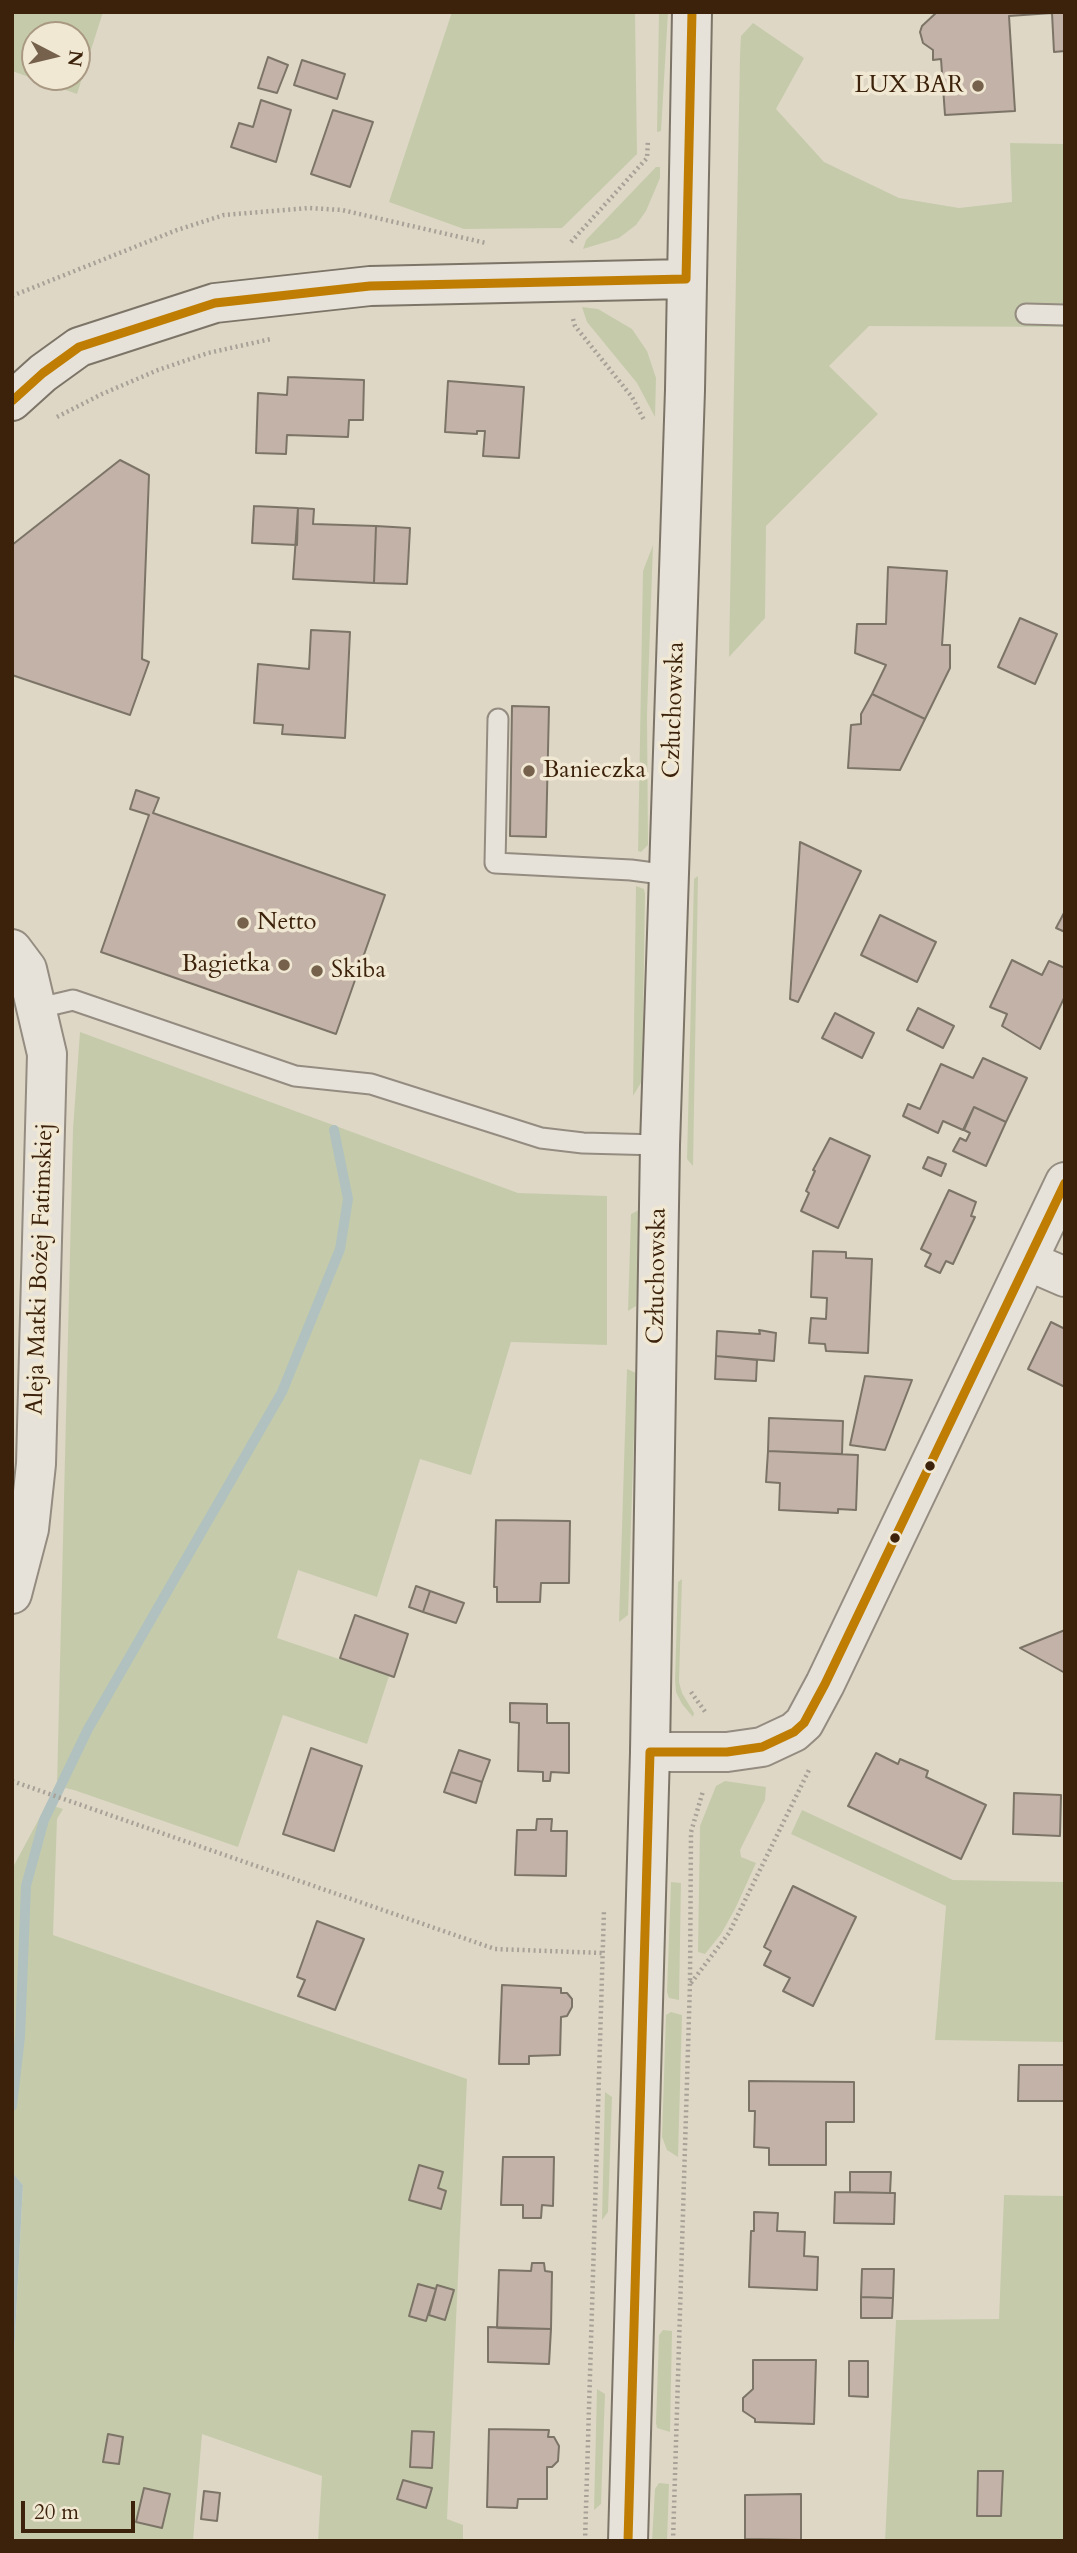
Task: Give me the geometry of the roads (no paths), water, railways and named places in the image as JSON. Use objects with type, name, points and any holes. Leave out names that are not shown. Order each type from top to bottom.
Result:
[{"type":"main road","name":"Człuchowska","points":[[628,2541],[650,1752],[660,1145],[685,390],[692,12]]},
{"type":"main road","points":[[12,401],[43,373],[79,347],[215,303],[370,286],[685,279]]},
{"type":"main road","name":"Aleja Matki Bożej Fatimskiej","points":[[12,949],[27,968],[24,1013],[47,1054],[36,1464],[29,1529],[12,1594]]},
{"type":"main road","points":[[650,1752],[727,1752],[762,1747],[794,1732],[804,1723],[831,1672],[1065,1182]]},
{"type":"main road","points":[[1028,1261],[1065,1277]]},
{"type":"lane","points":[[1026,314],[1065,314]]},
{"type":"lane","points":[[498,719],[495,863],[631,870],[669,875]]},
{"type":"lane","points":[[24,1013],[73,1000],[295,1076],[371,1084],[541,1138],[597,1144],[660,1145]]},
{"type":"waterway","points":[[12,2106],[20,2037],[26,1886],[44,1820],[88,1729],[282,1392],[340,1249],[348,1199],[334,1130]]},
{"type":"place","name":"LUX BAR","points":[[978,86]]},
{"type":"place","name":"Banieczka","points":[[529,771]]},
{"type":"place","name":"Netto","points":[[243,923]]},
{"type":"place","name":"Bagietka","points":[[284,965]]},
{"type":"place","name":"Skiba","points":[[317,971]]}]
